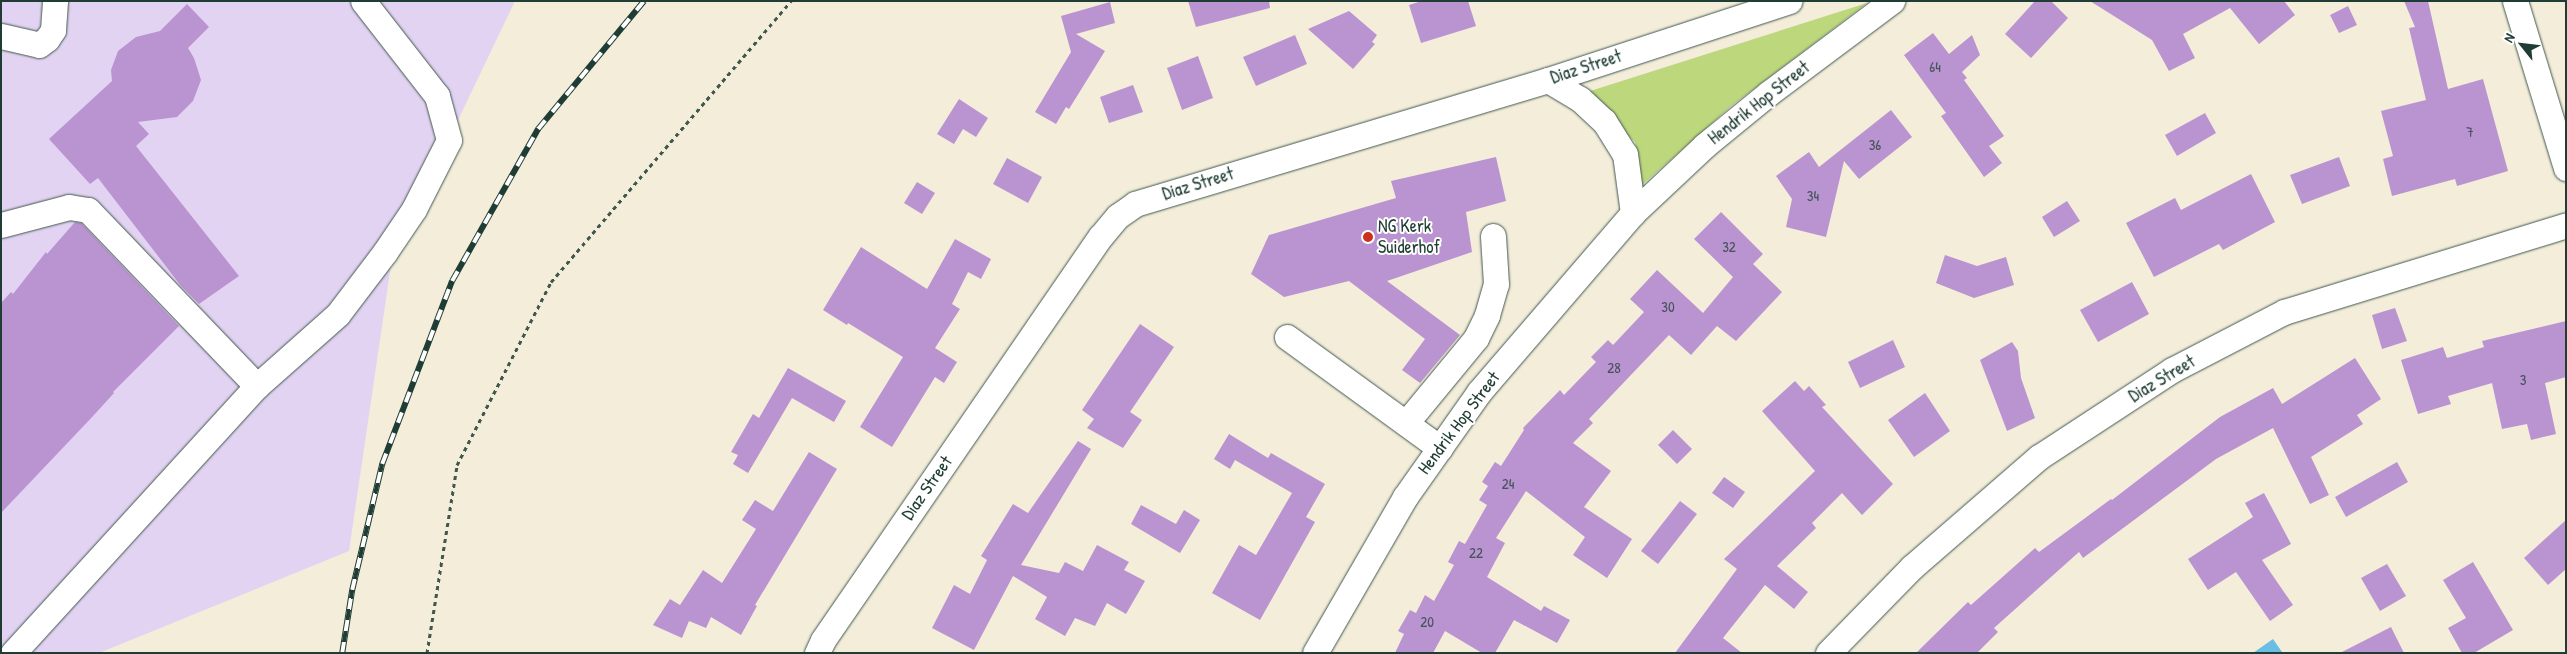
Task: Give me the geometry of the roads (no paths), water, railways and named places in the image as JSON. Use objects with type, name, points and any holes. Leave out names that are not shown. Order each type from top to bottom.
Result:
[{"type":"street","points":[[1,36],[39,45],[47,39],[52,30],[54,1]]},
{"type":"street","points":[[14,653],[257,386],[338,314],[385,252],[414,209],[449,140],[437,96],[363,1]]},
{"type":"street","name":"Diaz Street","points":[[817,653],[823,640],[1101,236],[1118,216],[1135,204],[1155,196],[1548,80],[1789,1]]},
{"type":"street","name":"Hendrik Hop Street","points":[[1315,653],[1405,497],[1479,392],[1633,213],[1704,146],[1769,93],[1892,1]]},
{"type":"street","points":[[2515,1],[2566,168]]},
{"type":"street","points":[[1548,80],[1580,99],[1604,121],[1625,154],[1633,213]]},
{"type":"street","points":[[1,225],[70,207],[88,210],[257,386]]},
{"type":"street","name":"Diaz Street","points":[[1828,653],[1912,567],[2038,457],[2172,370],[2284,312],[2566,226]]},
{"type":"street","points":[[1406,423],[1476,338],[1487,315],[1496,284],[1492,236]]},
{"type":"street","points":[[1287,337],[1440,448]]},
{"type":"water","points":[[2273,639],[2282,652],[2253,653]]},
{"type":"railway","points":[[342,653],[352,590],[382,464],[452,281],[538,129],[644,1]]},
{"type":"place","name":"NG Kerk Suiderhof","points":[[1368,237]]}]
